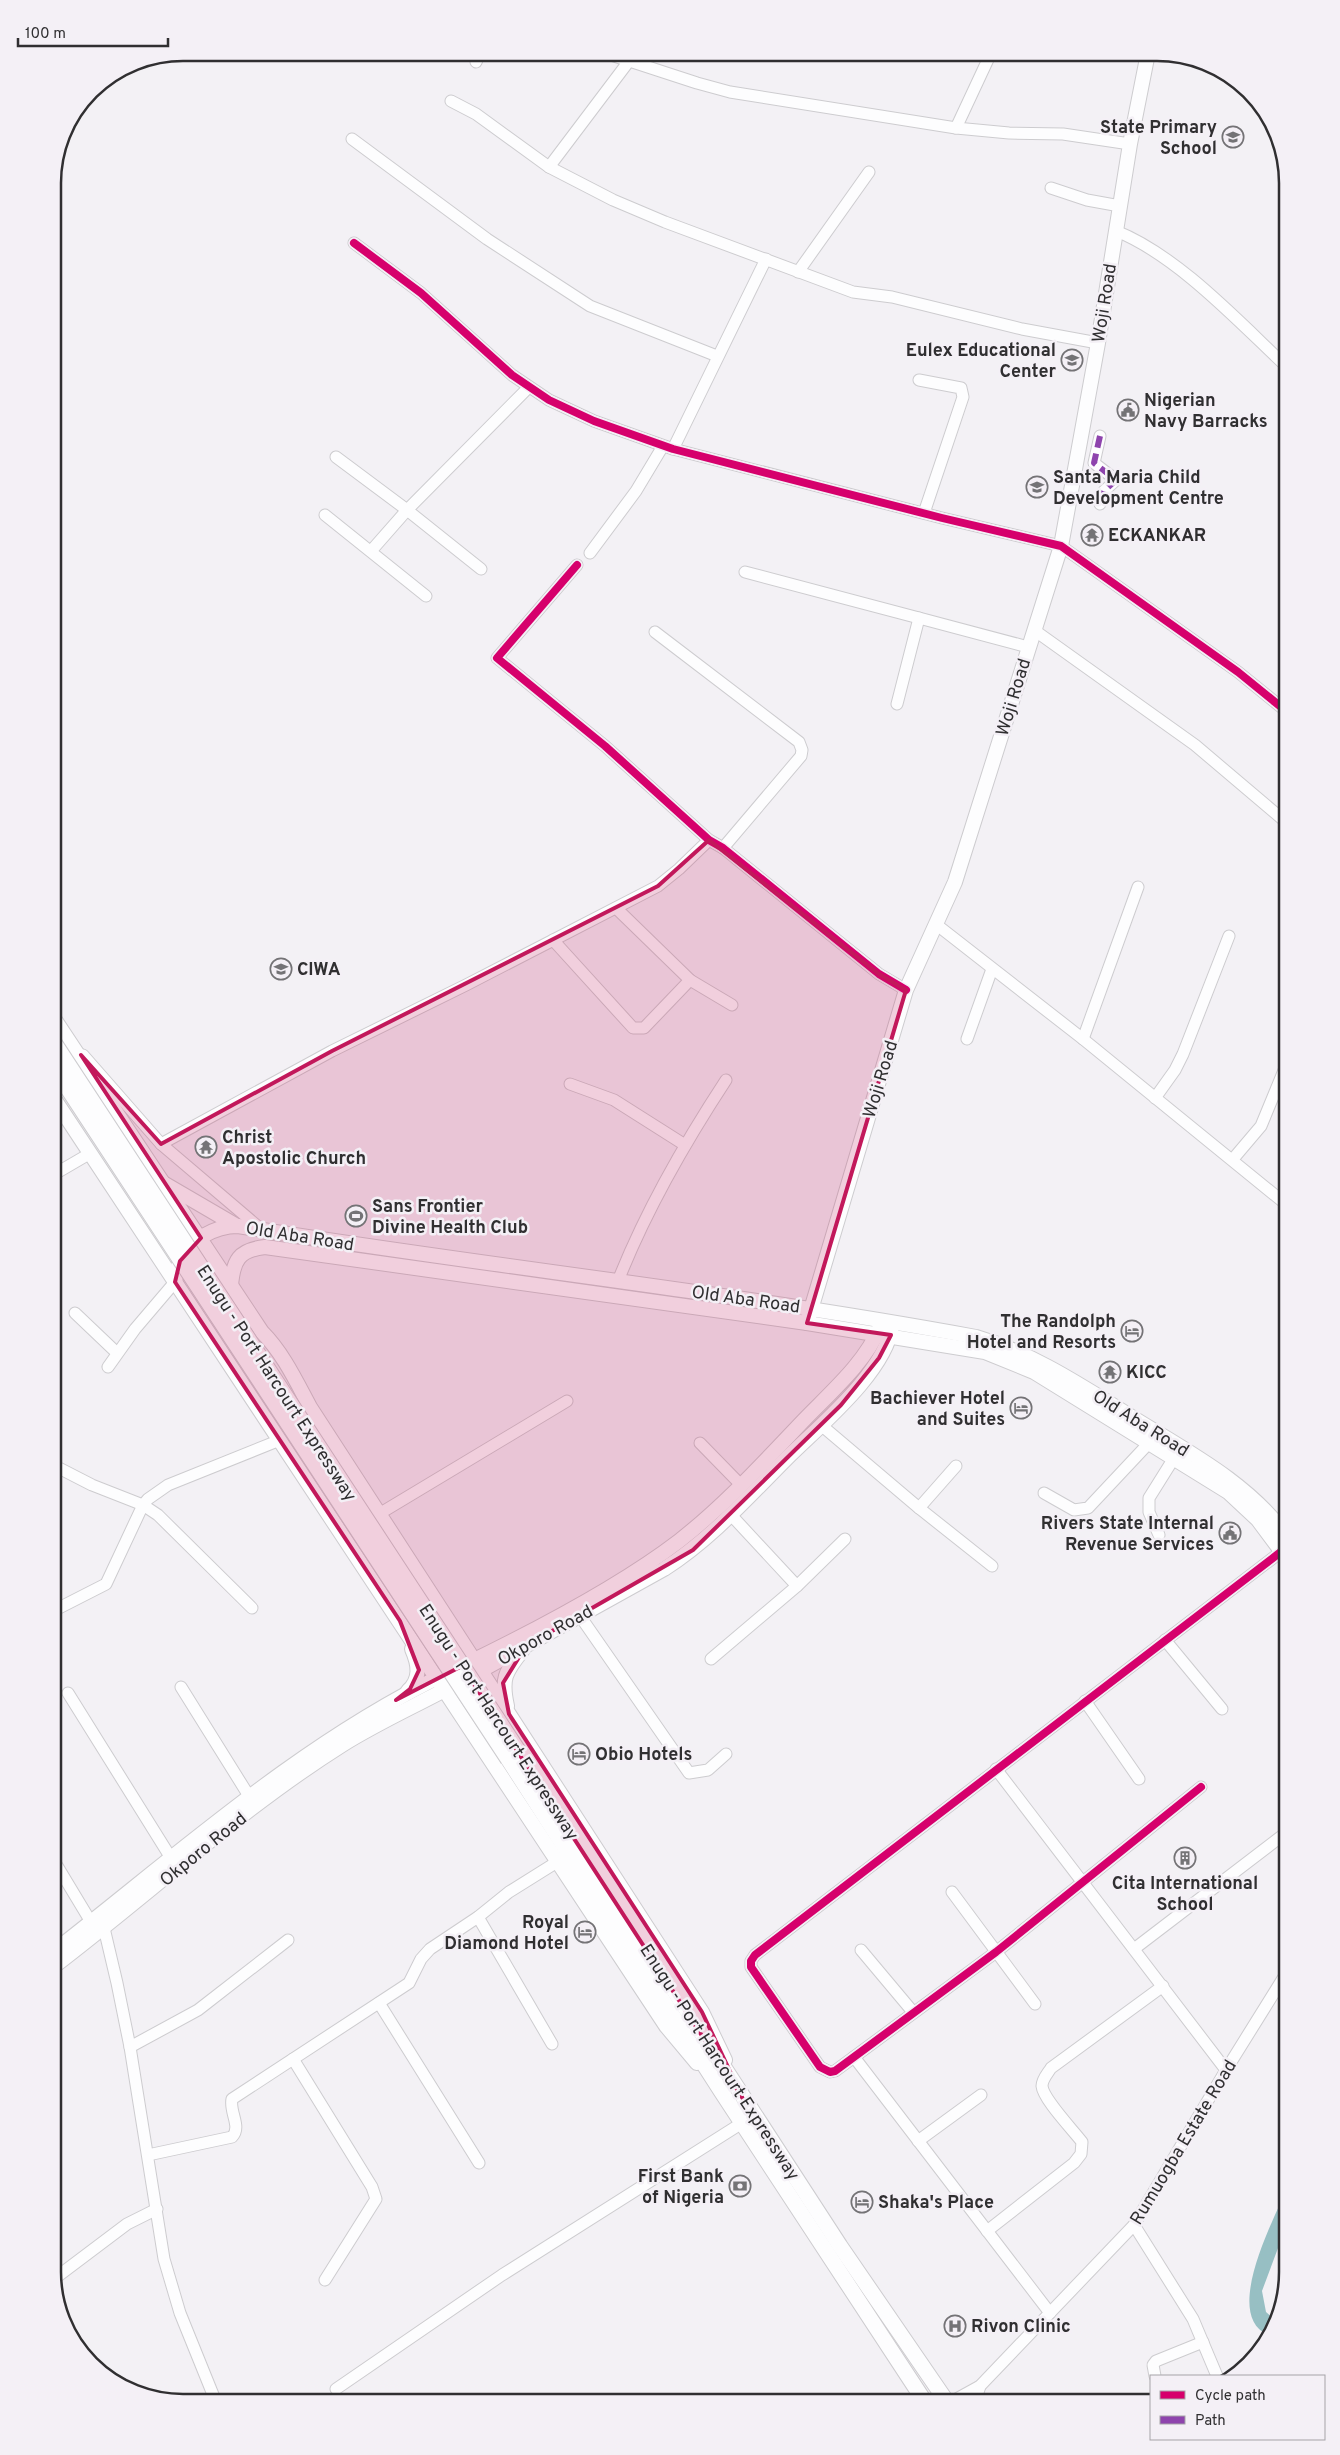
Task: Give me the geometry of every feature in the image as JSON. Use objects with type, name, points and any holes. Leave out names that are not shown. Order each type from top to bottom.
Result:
[{"type":"highway","name":"Enugu - Port Harcourt Expressway","points":[[62,1054],[513,1756],[721,2091],[920,2394]]},
{"type":"highway","name":"Enugu - Port Harcourt Expressway","points":[[62,1079],[744,2099],[840,2246],[943,2394]]},
{"type":"main road","name":"Woji Road","points":[[807,1323],[906,990],[937,925],[947,896],[955,882],[1061,546],[1098,343],[1130,144],[1146,62]]},
{"type":"main road","points":[[62,1030],[231,1286],[262,1332],[276,1349],[310,1407],[702,2012],[744,2099]]},
{"type":"main road","points":[[62,1111],[666,2026],[721,2091]]},
{"type":"main road","points":[[162,1183],[238,1226]]},
{"type":"main road","name":"Old Aba Road","points":[[174,1282],[180,1261],[201,1238],[219,1228],[238,1226],[382,1249],[811,1308],[1004,1358],[1034,1372],[1228,1492],[1258,1520],[1279,1547]]},
{"type":"main road","name":"Old Aba Road","points":[[231,1286],[234,1265],[239,1256],[245,1251],[265,1247],[807,1323],[886,1328],[976,1337],[1002,1344],[1049,1366],[1226,1475],[1259,1502],[1279,1525]]},
{"type":"main road","name":"Okporo Road","points":[[61,1947],[98,1925],[257,1805],[369,1729],[441,1684],[521,1642],[580,1616],[684,1557],[732,1516],[841,1405],[873,1367],[886,1328]]},
{"type":"main road","name":"Okporo Road","points":[[521,1642],[575,1606],[659,1556],[700,1524],[741,1485],[844,1378],[886,1328]]},
{"type":"main road","points":[[241,1381],[251,1385],[263,1383],[273,1374],[273,1361],[262,1332]]},
{"type":"main road","points":[[446,1616],[475,1645],[488,1646],[521,1642]]},
{"type":"main road","points":[[396,1700],[410,1689],[417,1679],[419,1670],[400,1621]]},
{"type":"main road","points":[[509,1714],[504,1692],[505,1675],[521,1642]]},
{"type":"main road","name":"Okporo Road","points":[[61,1959],[171,1858],[249,1796],[334,1737],[396,1700],[441,1684]]},
{"type":"street","points":[[549,167],[629,61]]},
{"type":"street","points":[[630,61],[697,84],[730,92],[956,128],[1009,133],[1064,134],[1130,144]]},
{"type":"street","points":[[956,128],[987,62]]},
{"type":"street","points":[[451,101],[476,114],[549,167],[613,200],[665,222],[798,272],[853,292],[892,297],[1022,329],[1098,343]]},
{"type":"street","points":[[352,138],[480,234],[590,306],[717,356]]},
{"type":"street","points":[[798,272],[870,172]]},
{"type":"street","points":[[1051,188],[1080,198],[1120,206]]},
{"type":"street","points":[[1116,231],[1131,237],[1164,258],[1226,308],[1279,358]]},
{"type":"street","points":[[354,243],[421,292],[493,358],[529,387],[549,400],[594,421],[668,447],[924,514],[1061,546],[1238,672],[1279,705]]},
{"type":"street","points":[[590,553],[668,447],[766,259]]},
{"type":"street","points":[[918,380],[961,388],[963,397],[924,514]]},
{"type":"street","points":[[371,551],[407,510],[529,387]]},
{"type":"street","points":[[1100,436],[1094,463],[1116,480],[1104,491],[1100,504]]},
{"type":"street","points":[[336,457],[481,569]]},
{"type":"street","points":[[324,515],[426,596]]},
{"type":"street","points":[[577,565],[497,658],[605,746],[709,840],[723,848],[879,974],[906,990]]},
{"type":"street","points":[[745,572],[1028,647]]},
{"type":"street","points":[[897,704],[919,618]]},
{"type":"street","points":[[1034,630],[1195,745],[1279,815]]},
{"type":"street","points":[[655,632],[799,742],[802,750],[801,756],[723,848]]},
{"type":"street","points":[[162,1144],[332,1051],[616,908],[668,879],[709,840]]},
{"type":"street","points":[[1084,1039],[1138,887]]},
{"type":"street","points":[[616,908],[690,980],[732,1005]]},
{"type":"street","points":[[937,925],[1084,1039],[1279,1198]]},
{"type":"street","points":[[1155,1098],[1175,1070],[1183,1054],[1229,936]]},
{"type":"street","points":[[553,940],[633,1028],[644,1028],[690,980]]},
{"type":"street","points":[[967,1039],[992,969]]},
{"type":"street","points":[[79,1057],[85,1056],[162,1144],[262,1230]]},
{"type":"street","points":[[618,1282],[648,1214],[685,1145],[726,1080]]},
{"type":"street","points":[[570,1084],[614,1100],[685,1145]]},
{"type":"street","points":[[1233,1160],[1261,1126],[1279,1084]]},
{"type":"street","points":[[62,1170],[89,1154]]},
{"type":"street","points":[[108,1367],[174,1282]]},
{"type":"street","points":[[75,1313],[117,1354]]},
{"type":"street","points":[[379,1514],[567,1401]]},
{"type":"street","points":[[821,1424],[919,1508],[992,1566]]},
{"type":"street","points":[[61,1607],[106,1584],[143,1505],[148,1499],[168,1485],[280,1440]]},
{"type":"street","points":[[700,1443],[741,1485]]},
{"type":"street","points":[[1044,1493],[1074,1510],[1088,1508],[1149,1443]]},
{"type":"street","points":[[1159,1535],[1149,1512],[1149,1498],[1174,1458]]},
{"type":"street","points":[[919,1508],[956,1466]]},
{"type":"street","points":[[61,1469],[92,1485],[143,1505],[169,1525],[252,1608]]},
{"type":"street","points":[[732,1516],[797,1586]]},
{"type":"street","points":[[711,1659],[797,1586],[845,1539]]},
{"type":"street","points":[[1201,1787],[996,1952],[835,2070],[830,2072],[820,2067],[755,1974],[751,1961],[755,1956],[1165,1640],[1279,1559]]},
{"type":"street","points":[[580,1616],[689,1774],[708,1770],[726,1754]]},
{"type":"street","points":[[1165,1640],[1222,1709]]},
{"type":"street","points":[[181,1686],[249,1796]]},
{"type":"street","points":[[68,1693],[171,1858]]},
{"type":"street","points":[[1085,1702],[1139,1779]]},
{"type":"street","points":[[996,1770],[1226,2070]]},
{"type":"street","points":[[1134,1949],[1279,1839]]},
{"type":"street","points":[[148,2156],[232,2137],[236,2130],[231,2104],[232,2099],[409,1984],[421,1959],[430,1949],[478,1917],[509,1892],[557,1862]]},
{"type":"street","points":[[61,1872],[98,1925],[118,1983],[170,2285],[212,2393]]},
{"type":"street","points":[[952,1892],[1035,2004]]},
{"type":"street","points":[[478,1917],[552,2044]]},
{"type":"street","points":[[130,2047],[198,2010],[288,1940]]},
{"type":"street","points":[[861,1950],[912,2012]]},
{"type":"street","points":[[987,2231],[1074,2163],[1081,2154],[1082,2142],[1046,2096],[1042,2086],[1044,2078],[1051,2068],[1163,1986]]},
{"type":"street","name":"Rumuogba Estate Road","points":[[965,2394],[980,2386],[1134,2225],[1226,2070],[1279,1986]]},
{"type":"street","points":[[379,2003],[479,2164]]},
{"type":"street","points":[[854,2057],[1050,2313]]},
{"type":"street","points":[[293,2059],[372,2187],[376,2199],[325,2280]]},
{"type":"street","points":[[918,2141],[981,2095]]},
{"type":"street","points":[[336,2389],[502,2275],[742,2123]]},
{"type":"street","points":[[61,2274],[127,2224],[156,2209]]},
{"type":"street","points":[[1134,2225],[1188,2312],[1217,2375]]},
{"type":"street","points":[[1156,2375],[1153,2365],[1156,2361],[1203,2342]]},
{"type":"street","name":"Rumuogba Estate Road","points":[[978,2394],[980,2386]]},
{"type":"highlighted area","points":[[709,840],[879,974],[906,990],[807,1323],[891,1335],[879,1358],[841,1405],[693,1550],[526,1646],[503,1683],[509,1714],[702,2012],[743,2099],[462,1666],[396,1700],[410,1689],[419,1670],[400,1621],[175,1282],[180,1261],[201,1238],[81,1055],[161,1144],[332,1051],[658,886]]},
{"type":"water","points":[[1279,2206],[1279,2245],[1262,2291],[1266,2312],[1270,2316],[1263,2331],[1255,2324],[1250,2308],[1250,2288],[1263,2243]]},
{"type":"marked path","points":[[1100,436],[1094,463],[1116,480],[1104,491],[1100,504]]},
{"type":"cycle path","points":[[354,243],[421,293],[512,375],[549,400],[594,421],[673,449],[942,518],[1061,546],[1238,672],[1279,705]]},
{"type":"cycle path","points":[[577,565],[497,658],[605,746],[709,840],[723,848],[879,974],[906,990]]},
{"type":"cycle path","points":[[1201,1787],[996,1952],[835,2071],[830,2072],[820,2067],[751,1967],[751,1961],[755,1955],[1279,1553]]},
{"type":"place","name":"State Primary School","points":[[1233,137]]},
{"type":"place","name":"Eulex Educational Center","points":[[1072,360]]},
{"type":"place","name":"Nigerian Navy Barracks","points":[[1128,410]]},
{"type":"place","name":"Santa Maria Child Development Centre","points":[[1037,487]]},
{"type":"place","name":"ECKANKAR","points":[[1092,535]]},
{"type":"place","name":"CIWA","points":[[281,969]]},
{"type":"place","name":"Christ Apostolic Church","points":[[206,1147]]},
{"type":"place","name":"Sans Frontier Divine Health Club","points":[[356,1216]]},
{"type":"place","name":"The Randolph Hotel and Resorts","points":[[1132,1331]]},
{"type":"place","name":"KICC","points":[[1110,1372]]},
{"type":"place","name":"Bachiever Hotel and Suites","points":[[1021,1408]]},
{"type":"place","name":"Rivers State Internal Revenue Services","points":[[1230,1533]]},
{"type":"place","name":"Obio Hotels","points":[[579,1754]]},
{"type":"place","name":"Cita International School","points":[[1185,1858]]},
{"type":"place","name":"Royal Diamond Hotel","points":[[585,1932]]},
{"type":"place","name":"First Bank of Nigeria","points":[[740,2186]]},
{"type":"place","name":"Shaka's Place","points":[[862,2202]]},
{"type":"place","name":"Rivon Clinic","points":[[955,2326]]}]
